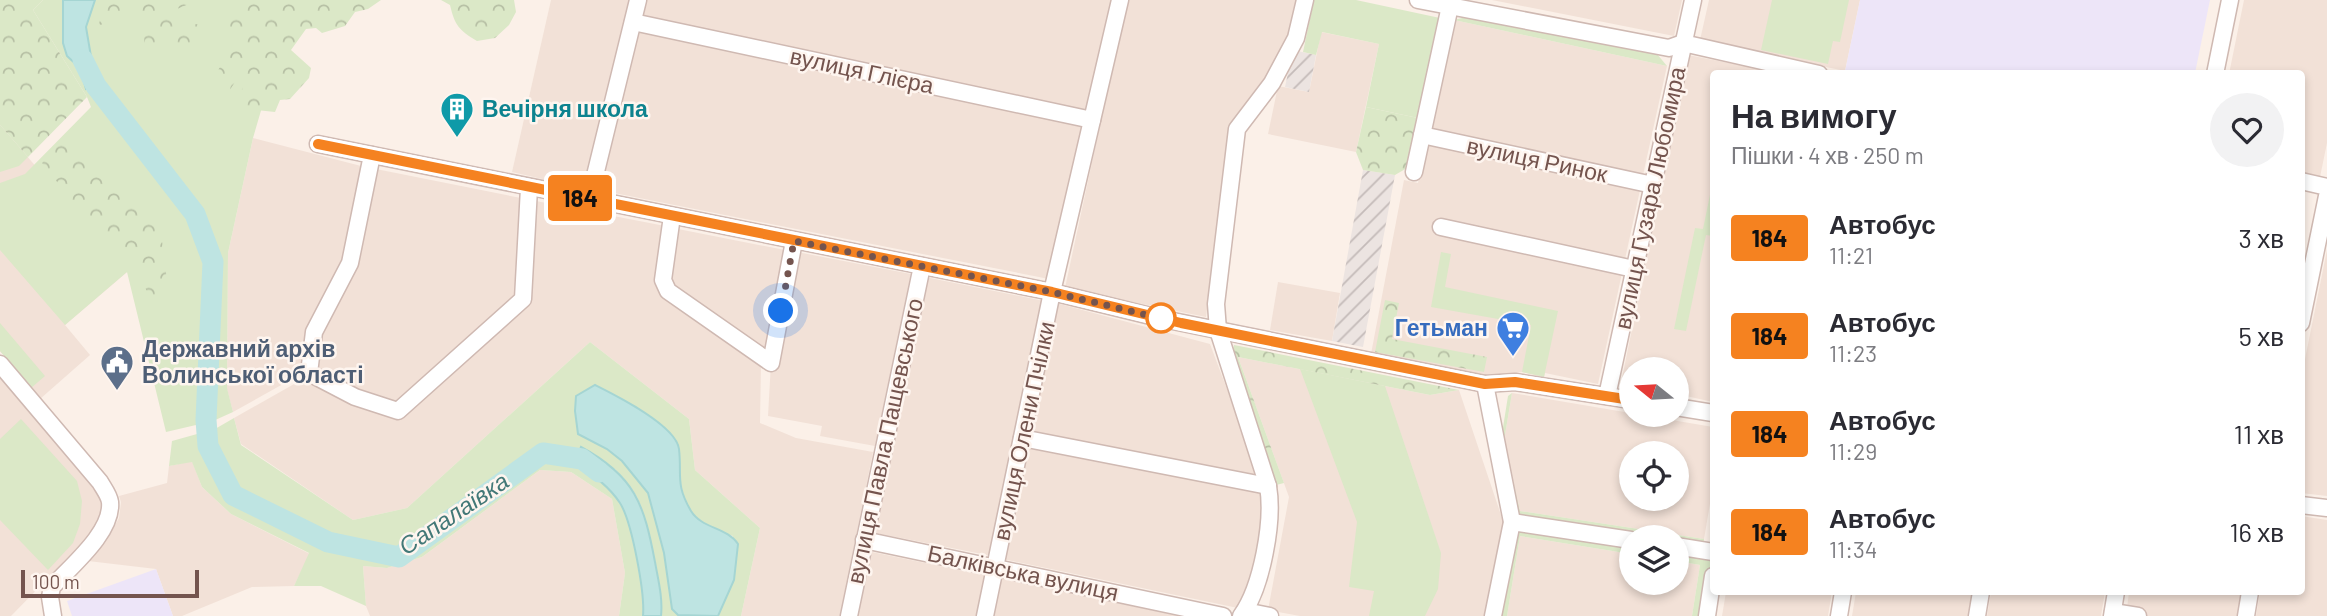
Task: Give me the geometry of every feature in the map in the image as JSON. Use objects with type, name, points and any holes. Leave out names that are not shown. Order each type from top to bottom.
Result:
[{"type":"street","points":[[589,200],[638,0]]},
{"type":"street","name":"вулиця Олени Пчілки","points":[[985,616],[1052,292],[1120,0]]},
{"type":"street","points":[[1270,616],[1243,613],[1254,596],[1258,581],[1270,515],[1268,486],[1218,330],[1216,304],[1237,130],[1272,83],[1296,38],[1305,0]]},
{"type":"street","points":[[1418,0],[1450,6],[1471,5],[1668,48],[1683,43],[1801,70]]},
{"type":"street","name":"вулиця Гузара Любомира","points":[[1607,396],[1693,0]]},
{"type":"street","points":[[2216,70],[2230,0]]},
{"type":"street","points":[[1414,172],[1450,6]]},
{"type":"street","name":"вулиця Глієра","points":[[633,22],[1092,120]]},
{"type":"street","name":"вулиця Ринок","points":[[1422,135],[1653,186]]},
{"type":"street","points":[[318,144],[1052,292],[1218,330],[1485,384],[1515,382],[1619,398]]},
{"type":"street","points":[[372,155],[350,263],[314,332],[309,373],[355,397],[398,411],[523,299],[529,188]]},
{"type":"street","points":[[2305,182],[2327,187]]},
{"type":"street","points":[[2305,303],[2327,196]]},
{"type":"street","points":[[672,216],[663,280],[668,291],[771,363],[794,241]]},
{"type":"street","points":[[1441,227],[1634,269]]},
{"type":"street","name":"вулиця Павла Пащевського","points":[[849,616],[922,266]]},
{"type":"street","points":[[0,364],[100,482],[110,504],[103,531],[52,587],[50,597],[53,616]]},
{"type":"street","points":[[1485,384],[1511,522],[1493,616]]},
{"type":"street","points":[[1689,409],[1710,413]]},
{"type":"street","points":[[1022,438],[1268,486]]},
{"type":"street","points":[[2305,505],[2327,508]]},
{"type":"street","points":[[1511,522],[1619,538]]},
{"type":"street","name":"Балківська вулиця","points":[[864,540],[1223,616]]},
{"type":"street","points":[[1689,549],[1710,552]]},
{"type":"street","points":[[1707,616],[1710,595]]},
{"type":"street","points":[[1839,616],[1842,595]]},
{"type":"street","points":[[1977,616],[1980,595]]},
{"type":"street","points":[[2115,595],[2112,614],[2138,616]]},
{"type":"street","points":[[2246,616],[2250,595]]},
{"type":"shaded area","points":[[551,0],[632,0],[590,190],[512,172]]},
{"type":"shaded area","points":[[645,0],[1114,0],[1087,116],[641,20]]},
{"type":"shaded area","points":[[1127,0],[1300,0],[1292,36],[1267,80],[1232,128],[1206,317],[1065,288]]},
{"type":"shaded area","points":[[1492,0],[1682,0],[1674,36]]},
{"type":"shaded area","points":[[1709,0],[1860,0],[1845,70],[1700,40]]},
{"type":"shaded area","points":[[1860,0],[2210,0],[2196,70],[1845,70]]},
{"type":"shaded area","points":[[2244,0],[2327,0],[2327,143],[2320,177],[2305,174],[2305,70],[2230,70]]},
{"type":"shaded area","points":[[1454,20],[1667,66],[1643,175],[1430,129]]},
{"type":"shaded area","points":[[639,27],[1085,123],[1049,279],[599,190]]},
{"type":"shaded area","points":[[1321,32],[1379,44],[1356,152],[1268,134],[1278,86],[1309,92]]},
{"type":"shaded area","points":[[1293,50],[1316,55],[1309,92],[1285,87]]},
{"type":"shaded area","points":[[1688,55],[1765,70],[1710,70],[1710,401],[1689,397],[1689,357],[1626,357]]},
{"type":"shaded area","points":[[0,125],[127,272],[65,325],[90,355],[40,399],[0,351]]},
{"type":"shaded area","points":[[253,138],[361,166],[342,260],[306,330],[301,374],[233,412],[227,389],[228,253]]},
{"type":"shaded area","points":[[1427,144],[1640,190],[1598,384],[1545,373],[1544,377],[1522,372],[1485,377],[1371,354],[1404,180],[1418,183]]},
{"type":"shaded area","points":[[376,169],[521,198],[516,296],[396,403],[358,391],[316,369],[321,334]]},
{"type":"shaded area","points":[[1363,170],[1395,175],[1363,347],[1332,341]]},
{"type":"shaded area","points":[[536,201],[665,226],[657,280],[761,362],[760,423],[796,438],[873,452],[840,616],[741,616],[760,528],[695,470],[689,419],[590,342],[407,508],[353,520],[241,444],[234,418],[303,379],[352,405],[400,420],[530,303]]},
{"type":"shaded area","points":[[678,229],[785,250],[766,351],[673,286],[670,279]]},
{"type":"shaded area","points":[[2327,250],[2327,496],[2305,493],[2305,359]]},
{"type":"shaded area","points":[[792,251],[911,274],[875,446],[820,436],[822,426],[768,416],[771,363]]},
{"type":"shaded area","points":[[925,277],[1044,301],[992,556],[871,532]]},
{"type":"shaded area","points":[[1278,282],[1340,293],[1332,341],[1270,330]]},
{"type":"shaded area","points":[[1056,303],[1210,344],[1260,477],[1029,433]]},
{"type":"shaded area","points":[[1238,357],[1430,395],[1459,390],[1504,524],[1487,616],[1300,616],[1268,610],[1289,497]]},
{"type":"shaded area","points":[[0,377],[99,494],[102,505],[97,528],[11,616],[0,616]]},
{"type":"shaded area","points":[[1512,393],[1619,411],[1619,427],[1689,427],[1689,423],[1710,426],[1710,504],[1704,539],[1689,537],[1689,525],[1619,526],[1520,511],[1504,441]]},
{"type":"shaded area","points":[[1026,448],[1261,493],[1265,515],[1253,579],[1238,608],[1003,559]]},
{"type":"shaded area","points":[[192,461],[202,487],[231,514],[310,554],[294,586],[252,587],[182,616],[173,616],[156,569],[88,561],[119,518],[119,496],[167,483],[169,466]]},
{"type":"shaded area","points":[[540,470],[571,472],[612,499],[625,573],[619,616],[370,616],[366,606],[363,566],[387,568],[422,557]]},
{"type":"shaded area","points":[[2305,517],[2327,520],[2327,616],[2256,616],[2260,595],[2305,595]]},
{"type":"shaded area","points":[[1520,536],[1619,552],[1619,595],[1689,595],[1689,563],[1700,565],[1692,616],[1507,616]]},
{"type":"shaded area","points":[[867,551],[988,576],[979,616],[854,616]]},
{"type":"shaded area","points":[[156,569],[173,616],[72,616],[67,601]]},
{"type":"shaded area","points":[[999,578],[1179,616],[991,616]]},
{"type":"shaded area","points":[[1726,595],[1832,595],[1828,616],[1722,616]]},
{"type":"shaded area","points":[[1856,595],[1972,595],[1968,616],[1852,616]]},
{"type":"shaded area","points":[[1990,595],[2104,595],[2101,616],[1987,616]]},
{"type":"shaded area","points":[[2129,595],[2242,595],[2238,616],[2126,616]]},
{"type":"green space","points":[[0,0],[43,0],[33,10],[87,97],[28,157],[0,125]]},
{"type":"green space","points":[[43,0],[367,0],[284,32],[253,138],[228,253],[227,388],[233,412],[213,421],[166,432],[127,272],[65,325],[0,250],[0,183],[25,174],[91,107],[33,10]]},
{"type":"green space","points":[[103,0],[209,0],[211,3],[201,8],[191,3],[177,9],[175,16],[184,22],[201,25],[203,36],[188,46],[144,45],[145,28],[138,14],[126,10],[110,23],[99,25]]},
{"type":"green space","points":[[229,0],[381,0],[368,9],[355,12],[345,26],[322,33],[316,28],[306,29],[291,50],[311,68],[309,78],[290,99],[280,100],[275,112],[236,108],[252,58],[246,53],[239,76],[227,94],[216,93],[213,78],[231,50],[228,20],[253,13],[228,3]]},
{"type":"green space","points":[[441,0],[514,0],[516,12],[509,25],[495,38],[477,41],[459,27],[450,5]]},
{"type":"green space","points":[[1314,0],[1356,0],[1440,18],[1418,118],[1366,107],[1379,44],[1322,32],[1316,55],[1303,52]]},
{"type":"green space","points":[[1772,0],[1849,0],[1840,42],[1833,41],[1828,64],[1761,50]]},
{"type":"green space","points":[[1466,17],[1657,54],[1667,66],[1454,20]]},
{"type":"green space","points":[[1366,107],[1418,118],[1407,168],[1395,175],[1363,170],[1356,152]]},
{"type":"green space","points":[[0,125],[28,157],[19,166],[0,172]]},
{"type":"green space","points":[[78,143],[97,165],[146,209],[162,241],[167,281],[163,298],[149,296],[134,263],[117,241],[90,223],[42,163],[59,144]]},
{"type":"green space","points":[[1710,195],[1710,236],[1706,235],[1686,331],[1674,329],[1695,228],[1703,229]]},
{"type":"green space","points":[[1441,252],[1451,254],[1445,287],[1558,311],[1544,377],[1522,372],[1531,325],[1431,307]]},
{"type":"green space","points":[[1385,300],[1399,303],[1392,339],[1487,357],[1484,372],[1375,352]]},
{"type":"green space","points":[[0,323],[45,376],[31,388],[0,351]]},
{"type":"green space","points":[[590,342],[689,419],[695,470],[760,528],[741,616],[718,616],[727,597],[733,536],[707,526],[691,511],[682,491],[679,447],[578,434],[607,449],[622,461],[648,493],[664,553],[672,609],[678,615],[698,616],[661,616],[658,574],[642,510],[633,491],[615,469],[574,464],[605,485],[625,512],[637,558],[643,616],[619,616],[625,573],[612,499],[571,472],[540,470],[422,557],[387,568],[363,566],[366,606],[321,586],[294,586],[309,553],[231,514],[202,487],[192,462],[169,466],[172,441],[215,429],[234,418],[241,445],[353,520],[407,508]]},
{"type":"green space","points":[[1234,345],[1459,390],[1430,395],[1238,357],[1284,483],[1272,486],[1232,356]]},
{"type":"green space","points":[[1300,369],[1385,386],[1441,553],[1438,589],[1425,616],[1369,616],[1374,591],[1349,587],[1357,522]]},
{"type":"green space","points":[[1512,393],[1504,441],[1520,511],[1619,526],[1619,534],[1516,519],[1501,440],[1508,396]]},
{"type":"green space","points":[[21,419],[77,481],[82,501],[80,524],[73,543],[48,570],[0,520],[0,439]]},
{"type":"green space","points":[[1516,526],[1619,541],[1619,552],[1520,536],[1507,616],[1498,616]]},
{"type":"green space","points":[[1689,537],[1704,539],[1703,547],[1689,545]]},
{"type":"green space","points":[[1689,552],[1710,555],[1703,616],[1692,616],[1700,565],[1689,563]]},
{"type":"water","points":[[63,0],[95,0],[86,27],[96,86],[86,89],[80,68],[67,56],[63,43]]},
{"type":"water","points":[[595,385],[643,412],[667,430],[679,449],[681,486],[691,511],[701,521],[728,534],[738,544],[734,580],[718,616],[678,615],[672,609],[664,553],[648,493],[622,461],[607,449],[578,434],[576,396]]},
{"type":"water","points":[[581,447],[614,469],[634,494],[641,508],[659,582],[661,616],[643,616],[637,558],[625,512],[605,485],[574,464]]},
{"type":"waterway","name":"Сапалаївка","points":[[83,60],[96,86],[195,214],[213,262],[206,420],[208,446],[233,495],[328,542],[399,557],[543,453],[582,459],[599,472]]},
{"type":"bus line","name":"184","points":[[318,144],[1052,292],[1181,323],[1485,384],[1515,382],[1619,398]]},
{"type":"place","name":"Вечірня школа","points":[[457,139]]},
{"type":"place","name":"Гетьман","points":[[1513,358]]},
{"type":"place","name":"Державний архів Волинської області","points":[[117,392]]},
{"type":"route","points":[[781,311],[794,241],[1052,292],[1163,319],[1161,318]]}]
